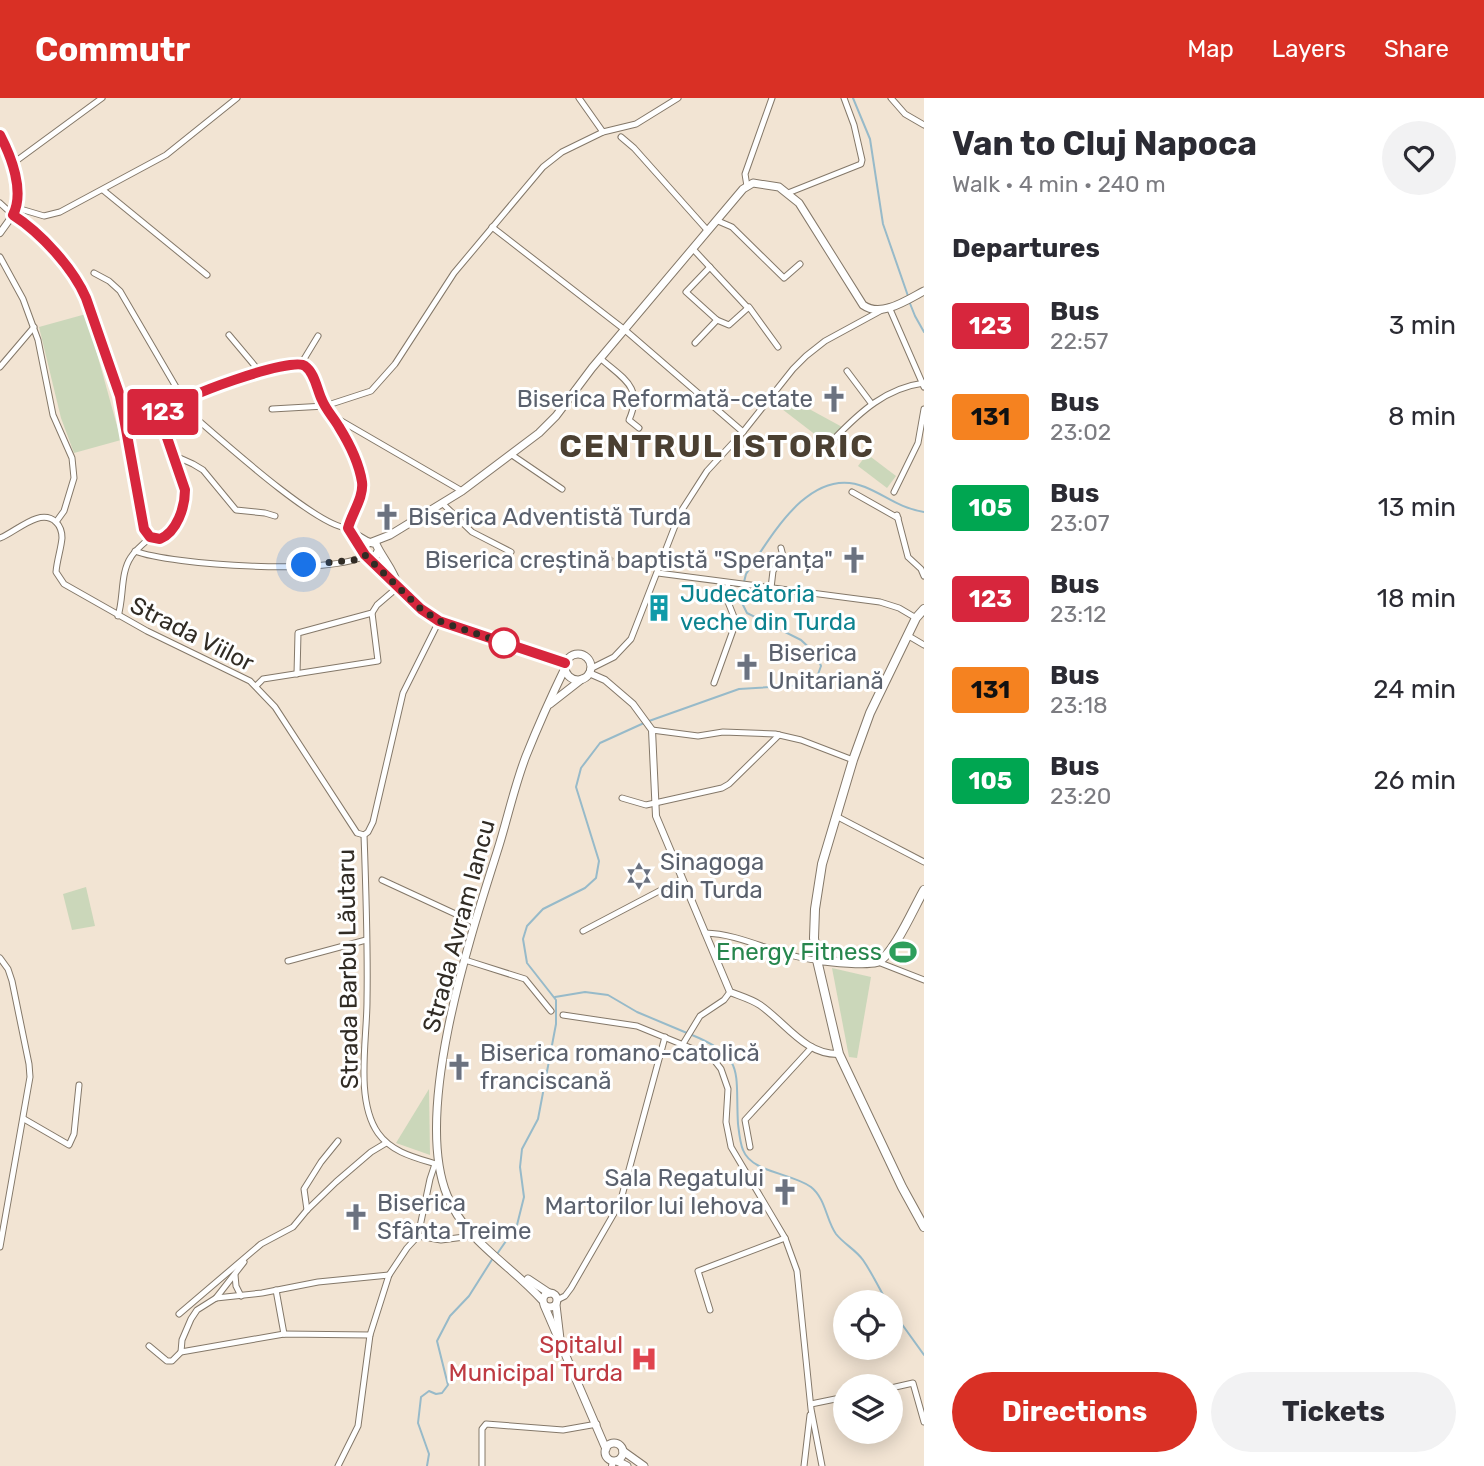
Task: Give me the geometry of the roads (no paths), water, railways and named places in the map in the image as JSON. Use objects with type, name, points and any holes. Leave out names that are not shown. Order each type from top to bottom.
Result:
[{"type":"main road","points":[[565,666],[571,656],[580,654],[588,659],[587,673],[571,678],[565,666],[439,621],[421,609],[366,555],[364,546],[390,535],[461,491],[512,455],[556,416],[600,358],[747,186],[753,183],[766,184],[788,193],[799,203],[863,305],[874,310],[887,308],[924,291]]},
{"type":"main road","points":[[370,542],[378,546],[378,551],[393,573],[398,587]]},
{"type":"main road","points":[[366,555],[376,555],[378,551]]},
{"type":"main road","points":[[924,609],[907,635],[870,713],[853,760],[822,864],[814,938],[839,1054],[902,1187],[924,1227]]},
{"type":"main road","name":"Strada Avram Iancu","points":[[512,1269],[472,1236],[453,1208],[437,1165],[437,1118],[440,1084],[475,923],[525,757],[565,666]]},
{"type":"main road","name":"Strada Avram Iancu","points":[[547,708],[587,673]]},
{"type":"main road","points":[[817,960],[877,962],[890,950],[924,890]]},
{"type":"main road","points":[[512,1269],[548,1308],[556,1302]]},
{"type":"main road","points":[[512,1269],[554,1295],[560,1340]]},
{"type":"main road","points":[[549,1293],[545,1295],[543,1303],[596,1422],[606,1454],[614,1463],[627,1466]]},
{"type":"main road","points":[[596,1422],[614,1444],[620,1445],[623,1451],[644,1466]]},
{"type":"main road","points":[[606,1449],[614,1444]]},
{"type":"main road","points":[[614,1463],[621,1459],[623,1451]]},
{"type":"street","points":[[12,164],[102,98]]},
{"type":"street","points":[[17,208],[44,216],[50,215],[103,190],[166,155],[237,98]]},
{"type":"street","points":[[579,98],[603,132]]},
{"type":"street","points":[[272,409],[325,407],[356,398],[376,387],[395,364],[441,291],[492,227],[555,156],[603,132],[636,124],[678,98]]},
{"type":"street","points":[[747,186],[745,174],[772,98]]},
{"type":"street","points":[[788,193],[861,164],[854,125],[844,98]]},
{"type":"street","points":[[891,98],[905,114],[924,125]]},
{"type":"street","points":[[0,135],[12,164],[17,208],[0,233]]},
{"type":"street","points":[[621,138],[634,148],[708,231]]},
{"type":"street","points":[[103,190],[207,275]]},
{"type":"street","points":[[0,203],[62,260],[81,285],[120,396],[144,529],[150,537],[160,539],[171,533],[183,507],[185,490],[163,426],[162,416],[169,406],[291,363],[302,364],[309,371],[325,407],[354,456],[362,483],[348,528]]},
{"type":"street","points":[[718,221],[732,227],[784,278],[800,264]]},
{"type":"street","points":[[492,227],[625,330],[743,432]]},
{"type":"street","points":[[693,249],[748,309],[749,307],[778,347]]},
{"type":"street","points":[[0,257],[23,299],[34,327],[53,415],[74,467],[74,478],[64,511],[56,522],[49,518],[39,518],[0,538]]},
{"type":"street","points":[[710,267],[686,292],[717,320],[729,325],[748,309]]},
{"type":"street","points":[[94,273],[120,291],[180,400],[301,506],[335,526],[348,528],[355,535],[370,542]]},
{"type":"street","points":[[587,673],[607,662],[626,646],[635,631],[680,513],[692,491],[715,462],[806,356],[825,341],[887,308],[924,385],[901,388],[872,403],[834,439]]},
{"type":"street","points":[[695,343],[717,320]]},
{"type":"street","points":[[0,367],[34,327]]},
{"type":"street","points":[[229,334],[260,372]]},
{"type":"street","points":[[302,364],[317,336]]},
{"type":"street","points":[[600,358],[628,381],[635,392],[629,420],[639,428]]},
{"type":"street","points":[[847,370],[872,403]]},
{"type":"street","points":[[894,492],[918,443],[924,409]]},
{"type":"street","points":[[331,415],[461,491]]},
{"type":"street","points":[[512,455],[562,489]]},
{"type":"street","points":[[173,456],[203,470],[236,510],[275,516]]},
{"type":"street","points":[[852,492],[897,516],[908,557],[921,569],[924,576]]},
{"type":"street","points":[[442,503],[472,531],[511,552]]},
{"type":"street","name":"Strada Viilor","points":[[56,522],[62,536],[56,572],[59,579],[70,589],[118,616],[239,674],[256,686],[289,728],[357,832],[364,835]]},
{"type":"street","points":[[135,551],[191,563],[288,566],[355,560],[366,555],[348,528]]},
{"type":"street","points":[[118,616],[126,569],[135,551],[150,537]]},
{"type":"street","points":[[771,588],[773,571],[783,555],[781,548]]},
{"type":"street","points":[[658,573],[880,602],[899,608],[916,618]]},
{"type":"street","points":[[714,683],[736,622],[726,597],[730,583]]},
{"type":"street","points":[[256,686],[263,679],[379,661],[372,613],[377,605],[398,587]]},
{"type":"street","points":[[297,674],[298,633],[372,613]]},
{"type":"street","name":"Strada Barbu Lăutaru","points":[[386,1143],[372,1121],[364,1072],[368,1001],[364,835],[373,822],[403,693],[439,621]]},
{"type":"street","points":[[907,635],[924,645]]},
{"type":"street","points":[[587,673],[605,680],[651,728],[656,816],[730,992],[762,1006],[803,1043],[826,1053],[839,1054]]},
{"type":"street","points":[[651,728],[698,736],[723,732],[779,735],[853,760]]},
{"type":"street","points":[[760,733],[766,747]]},
{"type":"street","points":[[622,798],[646,805],[725,786],[779,735]]},
{"type":"street","points":[[836,816],[924,862]]},
{"type":"street","points":[[583,931],[682,879]]},
{"type":"street","points":[[382,880],[475,923]]},
{"type":"street","points":[[704,933],[740,939],[772,950],[817,960]]},
{"type":"street","points":[[288,961],[366,940]]},
{"type":"street","points":[[0,958],[12,981],[29,1065],[24,1119],[0,1247]]},
{"type":"street","points":[[465,960],[525,979],[551,1011]]},
{"type":"street","points":[[877,962],[924,980]]},
{"type":"street","points":[[683,1044],[700,1016],[724,1000],[730,992]]},
{"type":"street","points":[[563,1015],[637,1026],[703,1053],[721,1069],[728,1089],[726,1122],[731,1147],[792,1252],[800,1284],[811,1406],[822,1466]]},
{"type":"street","points":[[556,1302],[571,1289],[620,1203],[665,1037]]},
{"type":"street","points":[[750,1147],[745,1120],[812,1047]]},
{"type":"street","points":[[24,1119],[69,1145],[74,1133],[79,1085]]},
{"type":"street","points":[[307,1210],[304,1189],[338,1142]]},
{"type":"street","points":[[179,1314],[261,1244],[293,1227],[307,1210],[370,1152],[386,1143],[398,1151],[437,1165],[430,1179],[418,1236],[389,1275],[370,1335],[361,1417],[338,1466]]},
{"type":"street","points":[[418,1236],[442,1240],[472,1236]]},
{"type":"street","points":[[710,1310],[698,1272],[785,1238]]},
{"type":"street","points":[[149,1346],[167,1361],[177,1358],[181,1352],[182,1340],[197,1310],[216,1298],[249,1258],[248,1255]]},
{"type":"street","points":[[235,1275],[241,1296]]},
{"type":"street","points":[[216,1298],[318,1282],[389,1275]]},
{"type":"street","points":[[276,1290],[284,1334]]},
{"type":"street","points":[[181,1352],[284,1334],[370,1335]]},
{"type":"street","points":[[903,1385],[913,1383],[924,1422]]},
{"type":"street","points":[[811,1406],[833,1400]]},
{"type":"street","points":[[804,1466],[811,1406]]},
{"type":"street","points":[[482,1466],[482,1429],[486,1424],[563,1430],[596,1422]]},
{"type":"street","points":[[806,1454],[815,1450],[821,1454]]},
{"type":"waterway","points":[[853,98],[870,139],[883,224],[908,296]]},
{"type":"waterway","points":[[909,301],[924,332]]},
{"type":"waterway","points":[[744,582],[746,574],[780,524],[810,495],[827,486],[845,483],[865,487],[900,505],[924,512]]},
{"type":"waterway","points":[[649,721],[739,689],[804,685],[817,677],[821,666],[816,654],[801,640],[747,613],[740,599],[743,587]]},
{"type":"waterway","points":[[497,1254],[517,1225],[524,1197],[520,1167],[522,1149],[538,1119],[556,1024],[556,1000],[527,963],[523,939],[527,926],[543,909],[585,888],[596,878],[599,861],[576,787],[581,768],[600,743],[644,723]]},
{"type":"waterway","points":[[555,997],[585,992],[608,995],[637,1012],[687,1033]]},
{"type":"waterway","points":[[692,1035],[722,1051],[734,1068],[740,1137],[748,1158],[763,1168],[811,1187],[823,1203],[836,1234],[863,1260],[880,1290]]},
{"type":"waterway","points":[[427,1466],[429,1454],[418,1423],[421,1397],[429,1391],[442,1393],[448,1385],[437,1341],[450,1316],[469,1296],[493,1258]]},
{"type":"waterway","points":[[903,1326],[924,1355]]},
{"type":"tunnel","points":[[601,552],[615,561]]},
{"type":"place","name":"Biserica Reformată-cetate","points":[[834,399]]},
{"type":"place","name":"Biserica Adventistă Turda","points":[[387,517]]},
{"type":"place","name":"Biserica creștină baptistă \"Speranța\"","points":[[854,560]]},
{"type":"place","name":"Judecătoria veche din Turda","points":[[659,608]]},
{"type":"place","name":"Biserica Unitariană","points":[[747,667]]},
{"type":"place","name":"Sinagoga din Turda","points":[[639,876]]},
{"type":"place","name":"Energy Fitness","points":[[903,952]]},
{"type":"place","name":"Biserica romano-catolică franciscană","points":[[459,1067]]},
{"type":"place","name":"Sala Regatului Martorilor lui Iehova","points":[[785,1192]]},
{"type":"place","name":"Biserica Sfânta Treime","points":[[356,1217]]},
{"type":"place","name":"Spitalul Municipal Turda","points":[[644,1359]]},
{"type":"district","name":"CENTRUL ISTORIC","points":[[717,446]]}]
